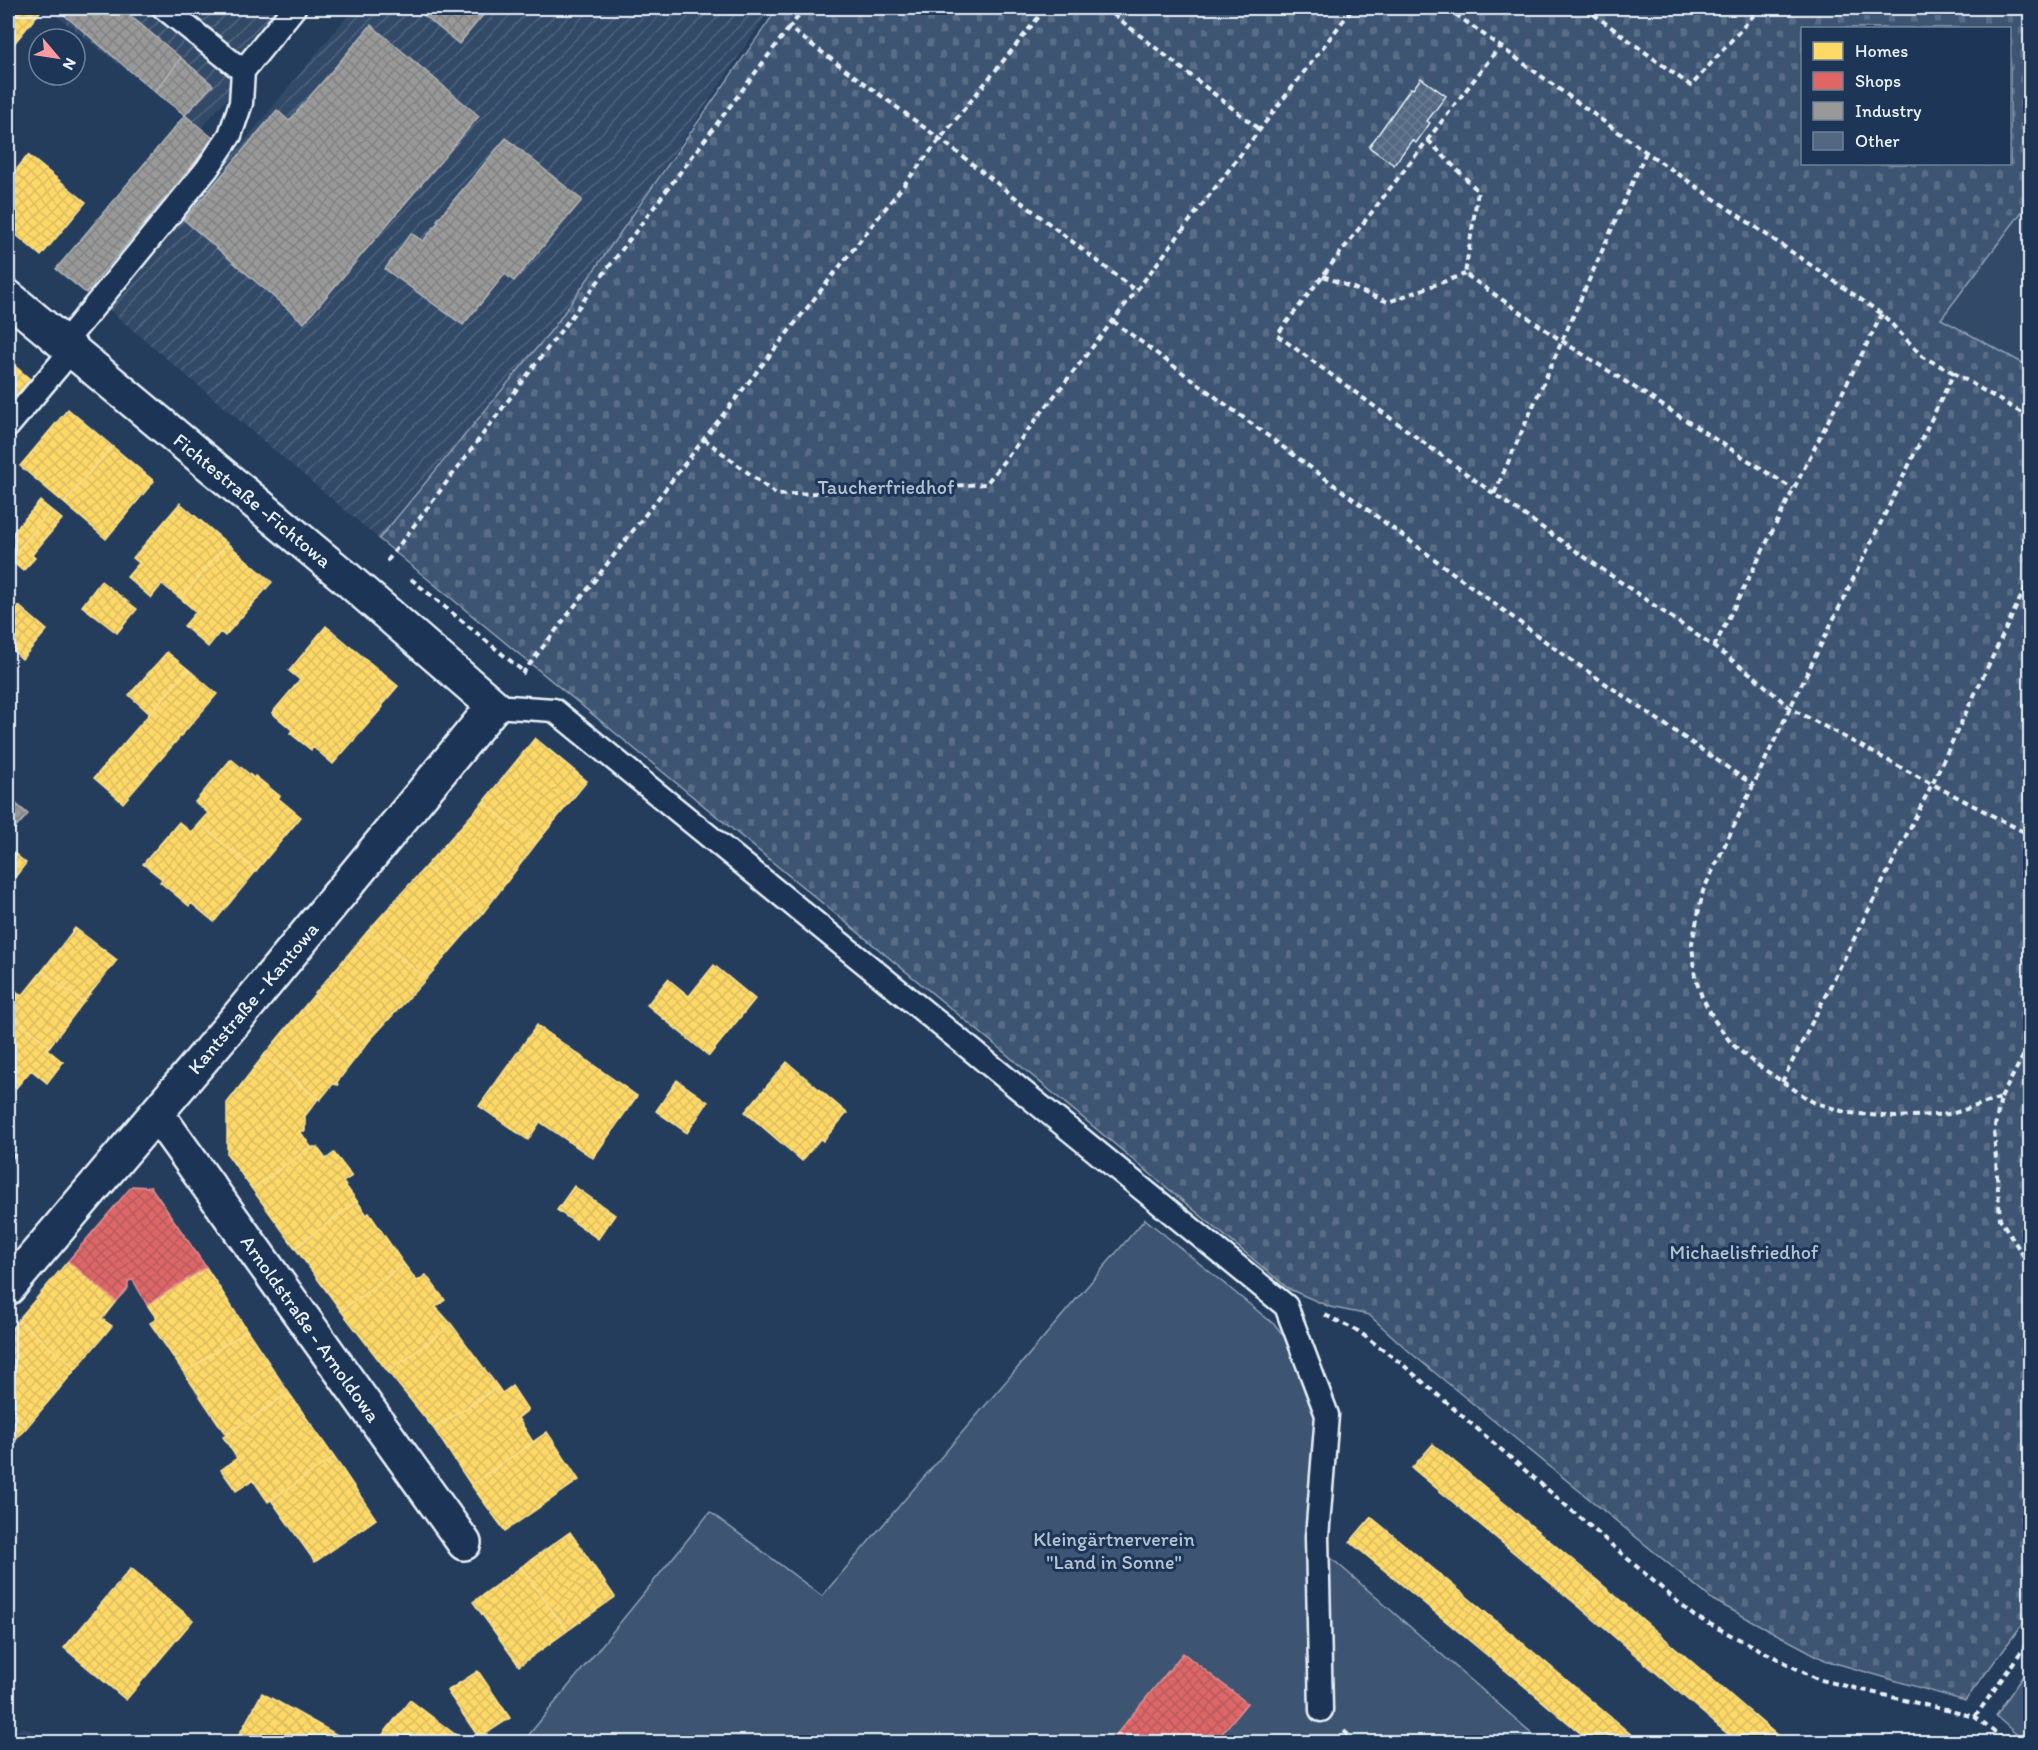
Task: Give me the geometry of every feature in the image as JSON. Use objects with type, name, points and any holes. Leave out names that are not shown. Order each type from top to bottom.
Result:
[{"type":"street","name":"Fichtestraße -Fichtowa","points":[[8,297],[345,577],[494,706]]},
{"type":"street","name":"Kantstraße - Kantowa","points":[[8,1287],[157,1114],[494,706]]},
{"type":"street","name":"Arnoldstraße - Arnoldowa","points":[[157,1114],[464,1543]]},
{"type":"lane","points":[[164,8],[243,71]]},
{"type":"lane","points":[[8,426],[207,169],[230,135],[241,103],[243,71],[294,8]]},
{"type":"lane","points":[[494,706],[554,710],[1286,1306],[1327,1415],[1317,1537],[1321,1710]]},
{"type":"path","points":[[397,567],[388,560],[805,8]]},
{"type":"path","points":[[494,706],[524,672],[704,439],[1046,8]]},
{"type":"path","points":[[1105,8],[1260,130]]},
{"type":"path","points":[[704,439],[777,495],[986,484],[1353,8]]},
{"type":"path","points":[[1447,8],[1646,152],[1882,314],[1923,357],[2031,418]]},
{"type":"path","points":[[1585,8],[1691,86],[1760,8]]},
{"type":"path","points":[[789,28],[940,139],[1136,291]]},
{"type":"path","points":[[1500,46],[1277,335],[1494,494],[1714,647],[1755,677],[1790,708],[2031,835]]},
{"type":"path","points":[[1428,140],[1478,191],[1465,274]]},
{"type":"path","points":[[1494,494],[1646,152]]},
{"type":"path","points":[[1323,276],[1388,302],[1465,274]]},
{"type":"path","points":[[1465,274],[1562,341],[1793,489]]},
{"type":"path","points":[[1714,647],[1882,314]]},
{"type":"path","points":[[1113,321],[1561,653],[1753,785]]},
{"type":"path","points":[[1954,373],[1703,891],[1692,943],[1695,977],[1702,997],[1715,1021],[1731,1043],[1753,1062],[1813,1102],[1848,1113],[1895,1117],[1951,1114],[2001,1098]]},
{"type":"path","points":[[406,575],[524,672]]},
{"type":"path","points":[[1782,1082],[1932,784],[2031,578]]},
{"type":"path","points":[[2031,1043],[2001,1098],[1994,1131],[2000,1219],[2031,1266]]},
{"type":"path","points":[[1286,1306],[1333,1319],[1358,1331],[1694,1616],[1817,1679],[1975,1717],[2007,1743]]},
{"type":"path","points":[[1975,1717],[2031,1639]]},
{"type":"shaded area","points":[[47,8],[306,8],[201,128],[87,39],[87,27],[71,27]]},
{"type":"shaded area","points":[[354,8],[771,8],[554,327],[379,539],[107,308]]},
{"type":"shaded area","points":[[2030,201],[2030,367],[1941,319]]},
{"type":"shaded area","points":[[24,1727],[52,1742],[8,1742],[8,1735]]},
{"type":"green space","points":[[778,8],[2030,8],[2030,201],[1941,319],[2030,367],[2030,1614],[1965,1701],[1825,1660],[1713,1600],[1412,1354],[1369,1315],[1330,1307],[1289,1289],[379,539],[554,327]]},
{"type":"green space","name":"Kleingärtnerverein \"Land in Sonne\"","points":[[1145,1219],[1276,1326],[1297,1353],[1321,1417],[1306,1536],[1542,1742],[523,1742],[710,1512],[822,1596]]},
{"type":"green space","points":[[2030,1665],[2030,1742],[2025,1742],[1996,1716]]},
{"type":"building: Homes","points":[[19,8],[34,8],[40,12],[8,51],[8,21]]},
{"type":"building: Homes","points":[[28,155],[86,202],[41,256],[8,228],[8,180]]},
{"type":"building: Homes","points":[[8,360],[30,379],[8,406]]},
{"type":"building: Homes","points":[[68,409],[112,446],[64,503],[20,466]]},
{"type":"building: Homes","points":[[112,446],[154,481],[106,539],[64,503]]},
{"type":"building: Homes","points":[[40,501],[51,510],[10,560],[8,558],[8,534],[10,536]]},
{"type":"building: Homes","points":[[180,503],[227,543],[181,599],[162,584],[151,598],[127,577],[139,563],[133,558]]},
{"type":"building: Homes","points":[[51,510],[62,519],[32,555],[35,558],[23,571],[10,560]]},
{"type":"building: Homes","points":[[227,543],[272,582],[225,636],[220,632],[208,647],[184,626],[196,612],[181,599]]},
{"type":"building: Homes","points":[[101,581],[137,609],[117,633],[82,606]]},
{"type":"building: Homes","points":[[19,606],[47,630],[22,659],[8,646],[8,619]]},
{"type":"building: Homes","points":[[326,626],[398,686],[381,706],[383,707],[333,764],[313,747],[311,750],[290,733],[292,730],[272,713],[300,680],[289,671]]},
{"type":"building: Homes","points":[[167,652],[188,669],[150,714],[129,695]]},
{"type":"building: Homes","points":[[188,669],[217,694],[123,803],[94,778]]},
{"type":"building: Homes","points":[[535,738],[587,781],[535,845],[483,802]]},
{"type":"building: Homes","points":[[231,759],[280,796],[278,798],[301,817],[256,871],[199,823],[208,813],[195,802]]},
{"type":"building: Homes","points":[[483,802],[535,845],[483,913],[425,867]]},
{"type":"building: Homes","points":[[179,822],[191,832],[199,823],[256,871],[214,922],[191,903],[189,906],[160,882],[162,879],[143,864]]},
{"type":"building: Homes","points":[[8,848],[26,863],[8,886]]},
{"type":"building: Homes","points":[[425,867],[483,913],[427,978],[367,932]]},
{"type":"building: Homes","points":[[75,928],[117,960],[83,1003],[42,971]]},
{"type":"building: Homes","points":[[367,932],[427,978],[369,1041],[313,996]]},
{"type":"building: Homes","points":[[714,965],[755,999],[709,1056],[647,1005],[668,979],[689,996]]},
{"type":"building: Homes","points":[[42,971],[83,1003],[50,1046],[8,1013],[8,984],[22,996]]},
{"type":"building: Homes","points":[[313,996],[369,1041],[337,1082],[338,1085],[333,1084],[320,1100],[264,1055]]},
{"type":"building: Homes","points":[[8,1013],[50,1046],[47,1049],[63,1062],[47,1083],[31,1070],[16,1088],[8,1082]]},
{"type":"building: Homes","points":[[537,1025],[637,1096],[593,1158],[540,1122],[528,1140],[479,1106]]},
{"type":"building: Homes","points":[[264,1055],[318,1099],[305,1116],[305,1131],[300,1131],[311,1147],[252,1189],[227,1154],[227,1103]]},
{"type":"building: Homes","points":[[787,1062],[847,1113],[823,1141],[820,1139],[802,1161],[745,1112]]},
{"type":"building: Homes","points":[[677,1080],[708,1102],[687,1133],[656,1111]]},
{"type":"building: Homes","points":[[311,1147],[317,1147],[326,1159],[334,1153],[352,1176],[343,1182],[357,1201],[295,1248],[252,1189]]},
{"type":"building: Homes","points":[[8,1149],[15,1155],[8,1165]]},
{"type":"building: Homes","points":[[574,1186],[615,1215],[598,1239],[557,1210]]},
{"type":"building: Homes","points":[[357,1201],[367,1215],[369,1213],[404,1264],[341,1311],[295,1248]]},
{"type":"building: Homes","points":[[68,1261],[116,1301],[102,1319],[112,1326],[76,1369],[18,1320]]},
{"type":"building: Homes","points":[[404,1264],[417,1281],[426,1275],[445,1300],[436,1307],[452,1325],[388,1372],[341,1311]]},
{"type":"building: Homes","points":[[206,1267],[247,1330],[184,1373],[150,1323],[157,1319],[147,1305]]},
{"type":"building: Homes","points":[[18,1320],[76,1369],[27,1427],[8,1410],[8,1333]]},
{"type":"building: Homes","points":[[452,1325],[498,1387],[434,1429],[388,1372]]},
{"type":"building: Homes","points":[[247,1330],[289,1393],[226,1435],[184,1373]]},
{"type":"building: Homes","points":[[512,1386],[528,1410],[518,1418],[533,1442],[471,1485],[434,1429],[498,1387],[502,1393]]},
{"type":"building: Homes","points":[[289,1393],[334,1457],[268,1502],[253,1480],[236,1491],[221,1470],[237,1458],[223,1437]]},
{"type":"building: Homes","points":[[8,1410],[27,1427],[8,1449]]},
{"type":"building: Homes","points":[[547,1432],[579,1480],[505,1531],[471,1485]]},
{"type":"building: Homes","points":[[1433,1444],[1598,1581],[1577,1605],[1412,1468]]},
{"type":"building: Homes","points":[[334,1457],[376,1519],[315,1562],[271,1500]]},
{"type":"building: Homes","points":[[1371,1517],[1537,1655],[1517,1680],[1350,1542]]},
{"type":"building: Homes","points":[[570,1532],[615,1597],[567,1631],[521,1567]]},
{"type":"building: Homes","points":[[521,1567],[567,1631],[519,1666],[473,1602]]},
{"type":"building: Homes","points":[[131,1568],[193,1620],[126,1700],[64,1648]]},
{"type":"building: Homes","points":[[1598,1581],[1785,1742],[1737,1742],[1577,1605]]},
{"type":"building: Homes","points":[[1537,1655],[1640,1742],[1591,1742],[1517,1680]]},
{"type":"building: Homes","points":[[478,1671],[510,1718],[479,1738],[447,1691]]},
{"type":"building: Homes","points":[[262,1693],[343,1738],[341,1742],[235,1742]]},
{"type":"building: Homes","points":[[410,1700],[465,1742],[377,1742]]},
{"type":"building: Shops","points":[[132,1186],[151,1187],[206,1267],[147,1305],[133,1280],[128,1281],[128,1288],[116,1301],[68,1261]]},
{"type":"building: Shops","points":[[1183,1653],[1247,1703],[1215,1742],[1110,1742]]},
{"type":"building: Industry","points":[[8,8],[19,8],[8,21]]},
{"type":"building: Industry","points":[[56,8],[121,8],[181,58],[155,92],[87,34],[87,27],[78,27]]},
{"type":"building: Industry","points":[[415,8],[489,8],[459,44]]},
{"type":"building: Industry","points":[[371,25],[479,116],[304,323],[184,220],[277,110],[289,121]]},
{"type":"building: Industry","points":[[181,58],[213,85],[185,115],[155,92]]},
{"type":"building: Industry","points":[[185,115],[214,139],[86,293],[56,269]]},
{"type":"building: Industry","points":[[506,138],[582,200],[514,281],[505,274],[463,325],[385,269],[411,233],[423,241],[439,221],[437,220]]},
{"type":"building: Industry","points":[[8,797],[28,814],[13,831],[8,827]]},
{"type":"building: Other","points":[[1421,78],[1446,96],[1427,121],[1430,123],[1416,143],[1412,140],[1394,165],[1369,147],[1411,88],[1413,89]]},
{"type":"park label","name":"Taucherfriedhof","points":[[886,487]]},
{"type":"park label","name":"Michaelisfriedhof","points":[[1744,1252]]}]
